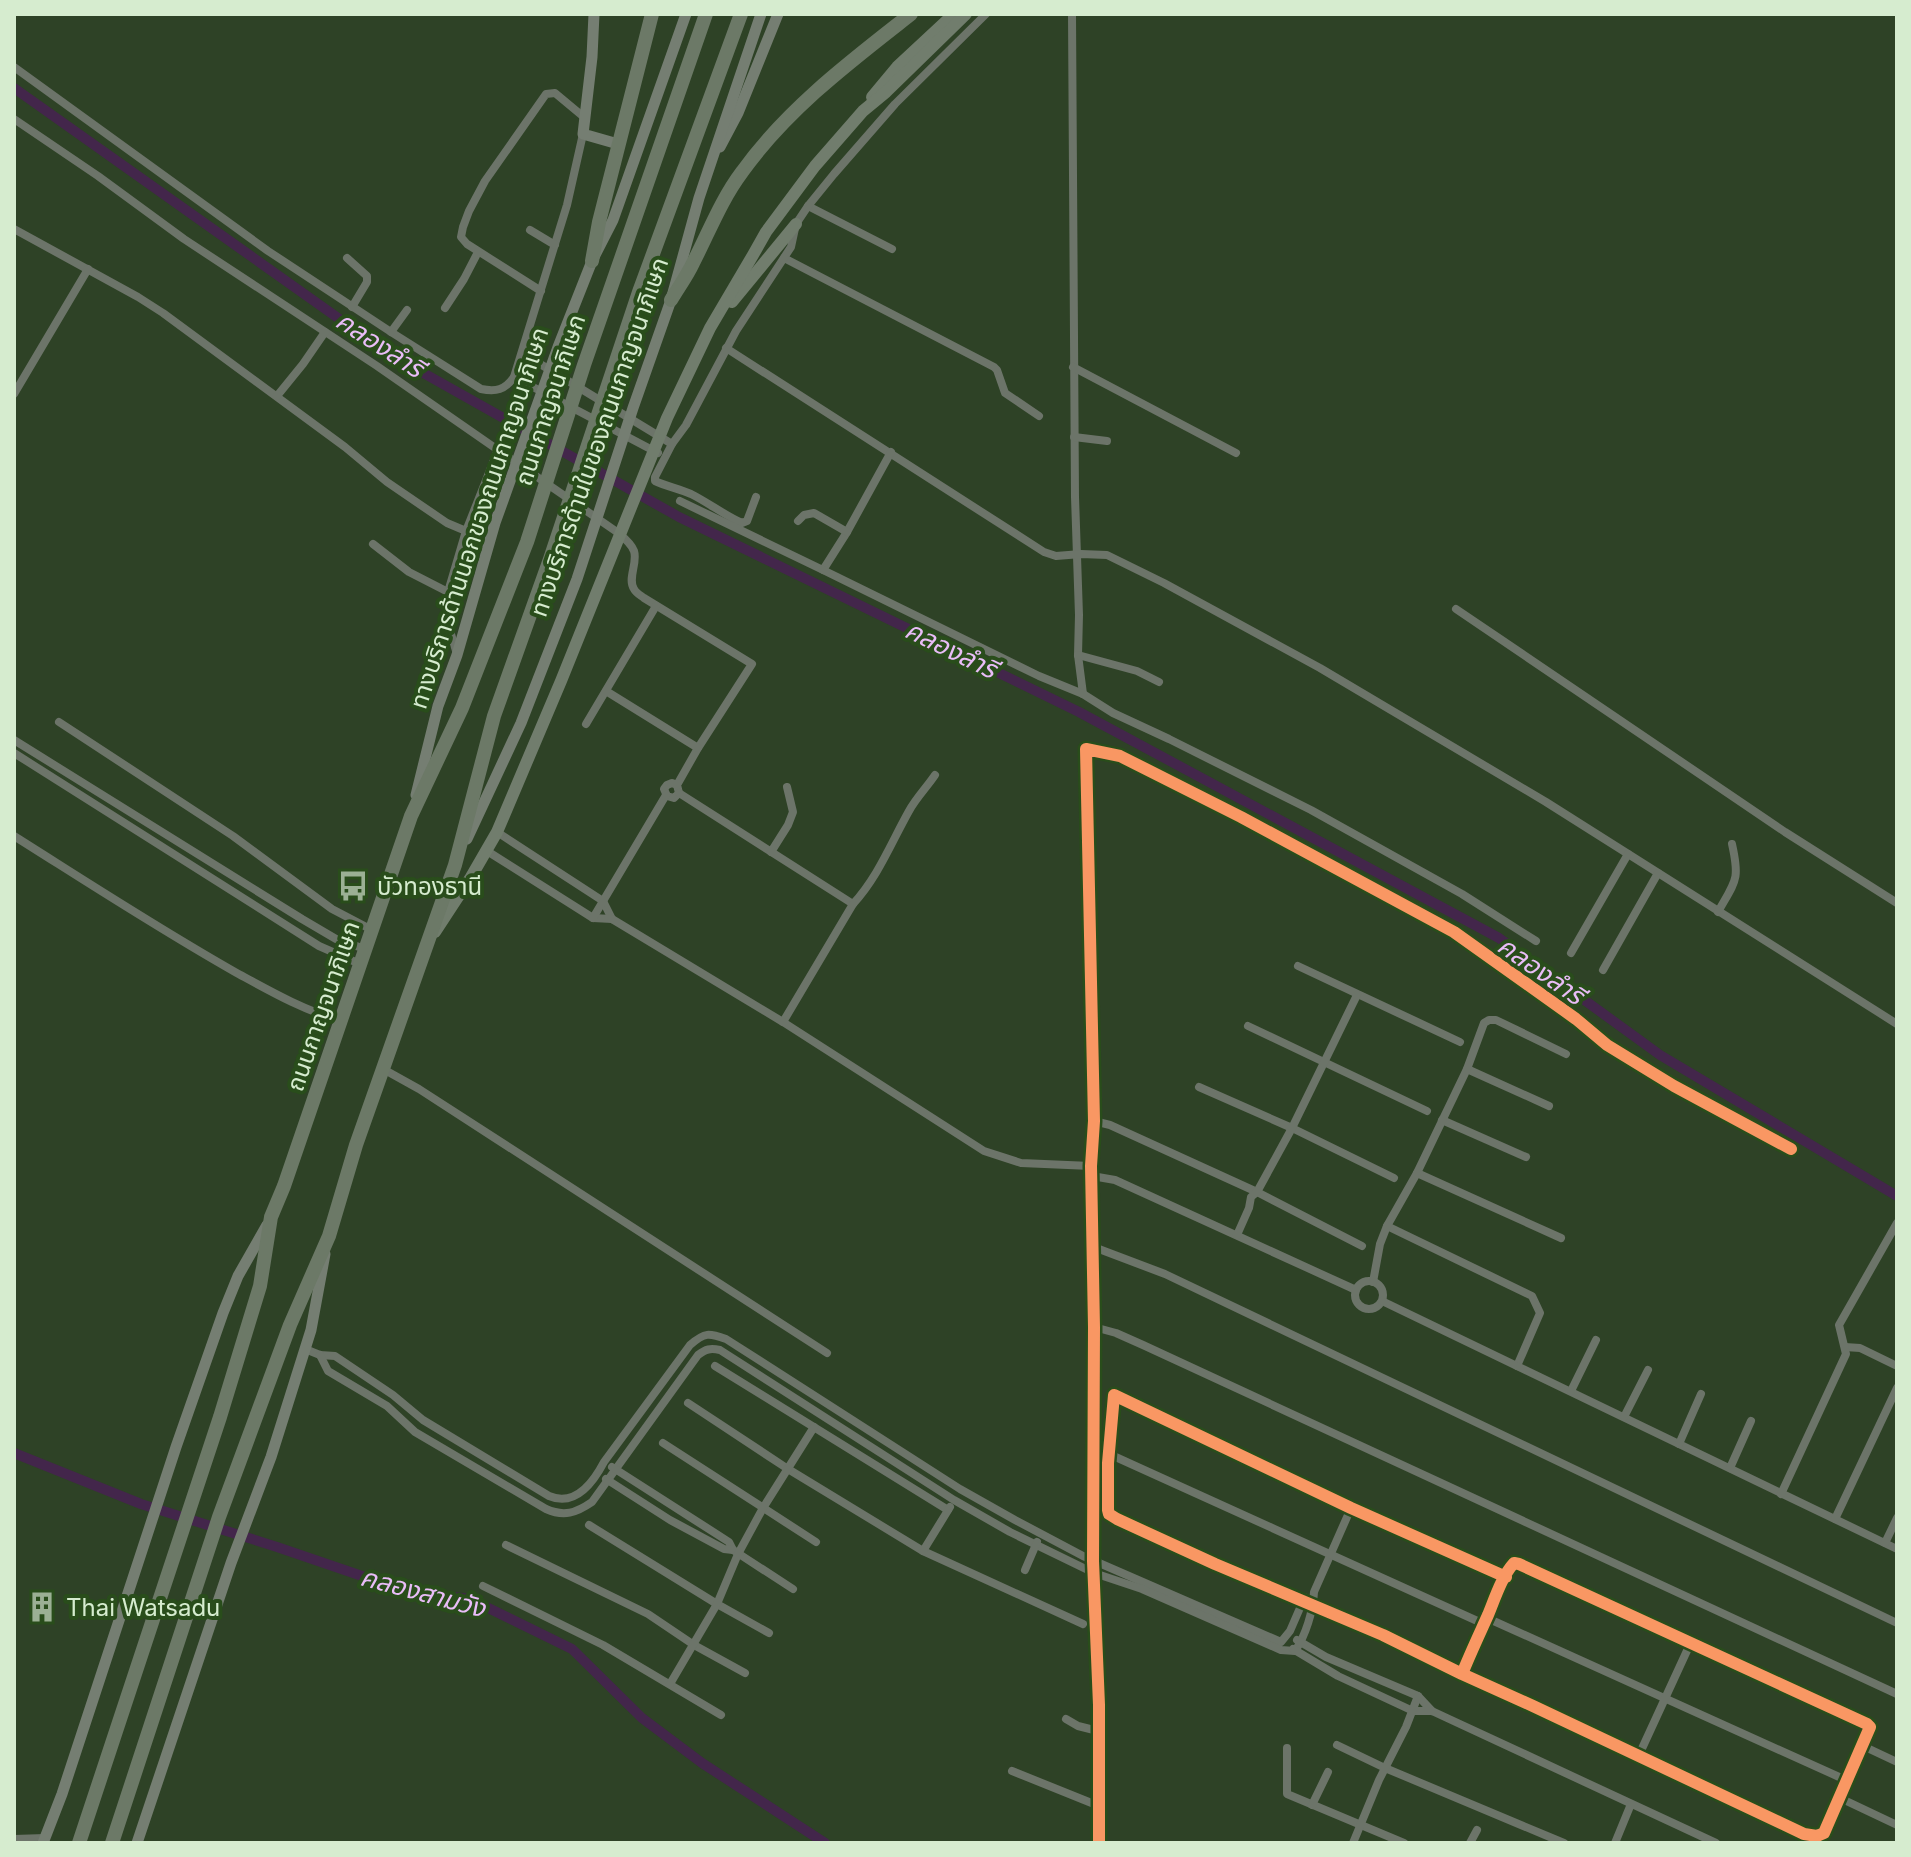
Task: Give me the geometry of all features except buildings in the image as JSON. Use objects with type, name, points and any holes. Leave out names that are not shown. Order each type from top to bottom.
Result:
[{"type":"highway","points":[[592,261],[599,222],[652,14]]},
{"type":"highway","name":"ถนนกาญจนาภิเษก","points":[[79,1843],[220,1417],[260,1286],[271,1217],[411,816],[462,708],[527,542],[584,365],[706,14]]},
{"type":"highway","name":"ถนนกาญจนาภิเษก","points":[[112,1843],[219,1517],[290,1325],[329,1236],[356,1145],[455,865],[494,716],[550,559],[610,374],[741,14]]},
{"type":"highway","points":[[671,300],[693,265],[721,202],[766,141],[805,102],[911,14]]},
{"type":"main road","points":[[594,14],[583,134],[618,144]]},
{"type":"main road","name":"ทางบริการด้านนอกของถนนกาญจนาภิเษก","points":[[411,816],[438,706],[457,655],[495,523],[558,347],[592,261],[613,220],[686,14]]},
{"type":"main road","name":"ทางบริการด้านในของถนนกาญจนาภิเษก","points":[[455,865],[521,723],[577,579],[671,300],[699,198],[761,14]]},
{"type":"main road","points":[[712,161],[738,113],[778,14]]},
{"type":"main road","points":[[430,940],[497,832],[667,418],[710,328],[766,232],[815,166],[897,67],[954,14]]},
{"type":"main road","points":[[863,111],[966,14]]},
{"type":"main road","points":[[710,328],[796,224]]},
{"type":"main road","points":[[44,1841],[176,1447],[238,1276],[271,1217]]},
{"type":"main road","points":[[140,1842],[311,1330],[329,1236]]},
{"type":"street","points":[[756,497],[745,523],[694,496],[655,481],[655,477],[726,348],[791,247],[796,224],[808,206],[895,104],[986,14]]},
{"type":"street","points":[[1072,14],[1073,367],[1082,438],[1078,655],[1083,694]]},
{"type":"street","points":[[14,67],[268,251],[481,389],[498,391],[514,377],[567,205],[583,134]]},
{"type":"street","points":[[541,291],[463,241],[463,227],[485,181],[546,94],[555,93],[585,118]]},
{"type":"street","points":[[14,119],[184,239],[605,523],[629,542],[635,552],[633,589],[752,664],[698,748],[674,798],[666,795],[593,918]]},
{"type":"street","points":[[808,206],[892,249]]},
{"type":"street","points":[[14,229],[163,313],[345,447],[387,482],[447,523],[466,531]]},
{"type":"street","points":[[530,230],[555,245]]},
{"type":"street","points":[[445,308],[478,252]]},
{"type":"street","points":[[347,258],[366,273],[368,279],[352,307]]},
{"type":"street","points":[[784,258],[994,367],[1005,393],[1039,416]]},
{"type":"street","points":[[14,394],[88,269]]},
{"type":"street","points":[[391,332],[407,310]]},
{"type":"street","points":[[277,396],[325,332]]},
{"type":"street","points":[[726,348],[1044,552],[1056,556],[1098,554],[1119,560],[1320,668],[1511,781],[1897,1024]]},
{"type":"street","points":[[522,353],[672,444]]},
{"type":"street","points":[[1073,367],[1236,453]]},
{"type":"street","points":[[514,377],[665,457]]},
{"type":"street","points":[[1082,438],[1107,441]]},
{"type":"street","points":[[457,655],[447,621],[448,592],[494,447]]},
{"type":"street","points":[[823,570],[891,452]]},
{"type":"street","points":[[680,501],[1039,676],[1083,694],[1113,713],[1311,810],[1462,894],[1536,941]]},
{"type":"street","points":[[798,521],[804,515],[814,513],[847,532]]},
{"type":"street","points":[[373,544],[409,572],[448,592]]},
{"type":"street","points":[[586,724],[656,606]]},
{"type":"street","points":[[1456,609],[1785,832],[1897,903]]},
{"type":"street","points":[[1078,655],[1137,671],[1159,682]]},
{"type":"street","points":[[606,691],[698,748]]},
{"type":"street","points":[[59,722],[233,836],[332,909],[372,930]]},
{"type":"street","points":[[14,740],[302,919],[336,939],[365,949]]},
{"type":"street","points":[[1099,1843],[1093,1561],[1091,1171],[1094,1121],[1086,749],[1120,756],[1256,824],[1454,932],[1576,1019],[1607,1045],[1674,1086],[1791,1149]]},
{"type":"street","points":[[14,753],[319,946],[360,964]]},
{"type":"street","points":[[783,1022],[853,904],[869,885],[910,810],[935,775]]},
{"type":"street","points":[[771,852],[792,818],[793,807],[787,787]]},
{"type":"street","points":[[678,789],[853,904]]},
{"type":"street","points":[[497,832],[603,901],[612,919]]},
{"type":"street","points":[[14,836],[213,959],[288,1001],[315,1014],[341,1021]]},
{"type":"street","points":[[1718,912],[1737,873],[1732,844]]},
{"type":"street","points":[[487,851],[593,918],[612,919],[783,1022],[984,1151],[1021,1163],[1091,1171],[1356,1290]]},
{"type":"street","points":[[1571,953],[1628,854]]},
{"type":"street","points":[[549,889],[558,871]]},
{"type":"street","points":[[1603,970],[1658,873]]},
{"type":"street","points":[[1298,966],[1460,1042]]},
{"type":"street","points":[[1237,1235],[1251,1197],[1257,1192],[1292,1128],[1357,995]]},
{"type":"street","points":[[1373,1282],[1380,1244],[1387,1226],[1417,1173],[1467,1069],[1484,1023],[1496,1020],[1566,1054]]},
{"type":"street","points":[[1248,1026],[1427,1111]]},
{"type":"street","points":[[383,1069],[419,1089],[827,1353]]},
{"type":"street","points":[[1467,1069],[1549,1106]]},
{"type":"street","points":[[1199,1087],[1394,1178]]},
{"type":"street","points":[[1442,1120],[1526,1157]]},
{"type":"street","points":[[1094,1121],[1110,1125],[1257,1192],[1362,1246]]},
{"type":"street","points":[[1417,1173],[1561,1238]]},
{"type":"street","points":[[1781,1494],[1846,1354],[1839,1325],[1897,1223]]},
{"type":"street","points":[[1387,1226],[1532,1296],[1540,1313],[1517,1366]]},
{"type":"street","points":[[1091,1246],[1165,1274],[1897,1623]]},
{"type":"street","points":[[1373,1282],[1382,1290],[1382,1301],[1378,1306],[1366,1309],[1357,1302],[1356,1290],[1363,1283],[1373,1282]]},
{"type":"street","points":[[1382,1301],[1897,1549]]},
{"type":"street","points":[[1094,1327],[1116,1333],[1897,1694]]},
{"type":"street","points":[[305,1349],[320,1355],[335,1356],[437,1429],[557,1500],[565,1500],[583,1491],[598,1473],[690,1345],[700,1336],[711,1334],[726,1339],[960,1489],[1093,1561],[1281,1642],[1326,1657],[1418,1696],[1432,1711],[1716,1843]]},
{"type":"street","points":[[1571,1391],[1596,1340]]},
{"type":"street","points":[[1845,1347],[1860,1348],[1897,1366]]},
{"type":"street","points":[[320,1355],[328,1371],[387,1406],[415,1432],[546,1509],[557,1514],[568,1514],[592,1502],[698,1355],[711,1348],[720,1350],[954,1500],[1035,1545],[1094,1573],[1142,1589],[1281,1650],[1298,1646]]},
{"type":"street","points":[[715,1366],[948,1510]]},
{"type":"street","points":[[1624,1417],[1648,1370]]},
{"type":"street","points":[[355,1386],[362,1374]]},
{"type":"street","points":[[1835,1519],[1897,1388]]},
{"type":"street","points":[[1679,1444],[1701,1394]]},
{"type":"street","points":[[1462,1674],[1506,1577],[1510,1565],[1514,1563],[1870,1727],[1824,1833],[1817,1836],[1804,1834],[1462,1674],[1383,1635],[1179,1548],[1109,1514],[1109,1454],[1114,1395],[1351,1508],[1506,1577]]},
{"type":"street","points":[[688,1403],[788,1469],[923,1551],[1083,1624]]},
{"type":"street","points":[[820,1414],[827,1404]]},
{"type":"street","points":[[1730,1468],[1751,1421]]},
{"type":"street","points":[[670,1684],[717,1604],[736,1552],[814,1427]]},
{"type":"street","points":[[430,1441],[437,1429]]},
{"type":"street","points":[[663,1443],[816,1542]]},
{"type":"street","points":[[1109,1454],[1330,1555],[1665,1698],[1848,1781]]},
{"type":"street","points":[[604,1462],[729,1542],[736,1552]]},
{"type":"street","points":[[598,1473],[670,1520],[724,1549],[736,1552],[793,1589]]},
{"type":"street","points":[[923,1551],[960,1489]]},
{"type":"street","points":[[1298,1646],[1313,1605],[1314,1592],[1351,1508]]},
{"type":"street","points":[[1885,1543],[1897,1518]]},
{"type":"street","points":[[589,1525],[769,1633]]},
{"type":"street","points":[[1025,1570],[1040,1534]]},
{"type":"street","points":[[506,1545],[648,1614],[694,1645],[745,1673]]},
{"type":"street","points":[[483,1586],[603,1645],[721,1715]]},
{"type":"street","points":[[1281,1642],[1303,1601],[1314,1592]]},
{"type":"street","points":[[1288,1634],[1323,1668],[1413,1711],[1432,1711]]},
{"type":"street","points":[[1639,1755],[1691,1642]]},
{"type":"street","points":[[1323,1668],[1326,1657]]},
{"type":"street","points":[[1353,1843],[1418,1696]]},
{"type":"street","points":[[1066,1719],[1098,1731]]},
{"type":"street","points":[[1337,1745],[1564,1843]]},
{"type":"street","points":[[1863,1746],[1897,1762]]},
{"type":"street","points":[[1287,1748],[1287,1794],[1404,1843]]},
{"type":"street","points":[[1012,1771],[1099,1806]]},
{"type":"street","points":[[1312,1805],[1328,1772]]},
{"type":"street","points":[[1840,1798],[1897,1825]]},
{"type":"street","points":[[1615,1843],[1631,1804]]},
{"type":"street","points":[[1470,1843],[1477,1830]]},
{"type":"street","points":[[14,1839],[44,1841]]},
{"type":"waterway","name":"คลองลำรี","points":[[14,88],[386,352],[679,517],[1079,712],[1499,938],[1660,1055],[1897,1196]]},
{"type":"waterway","name":"คลองสามวัง","points":[[14,1453],[141,1504],[406,1591],[470,1599],[572,1649],[642,1718],[702,1763],[825,1843]]},
{"type":"cycle path","points":[[1099,1843],[1099,1705],[1093,1561],[1091,1166],[1094,1121],[1086,749],[1120,756],[1241,817],[1454,932],[1576,1019],[1607,1045],[1674,1086],[1791,1149]]},
{"type":"cycle path","points":[[1462,1674],[1502,1581],[1506,1574],[1514,1563],[1870,1727],[1824,1833],[1817,1836],[1804,1834],[1462,1674],[1383,1635],[1215,1564],[1109,1514],[1108,1463],[1114,1395],[1351,1508],[1506,1577]]},
{"type":"place","name":"บัวทองธานี","points":[[353,886]]},
{"type":"place","name":"Thai Watsadu","points":[[42,1607]]}]
